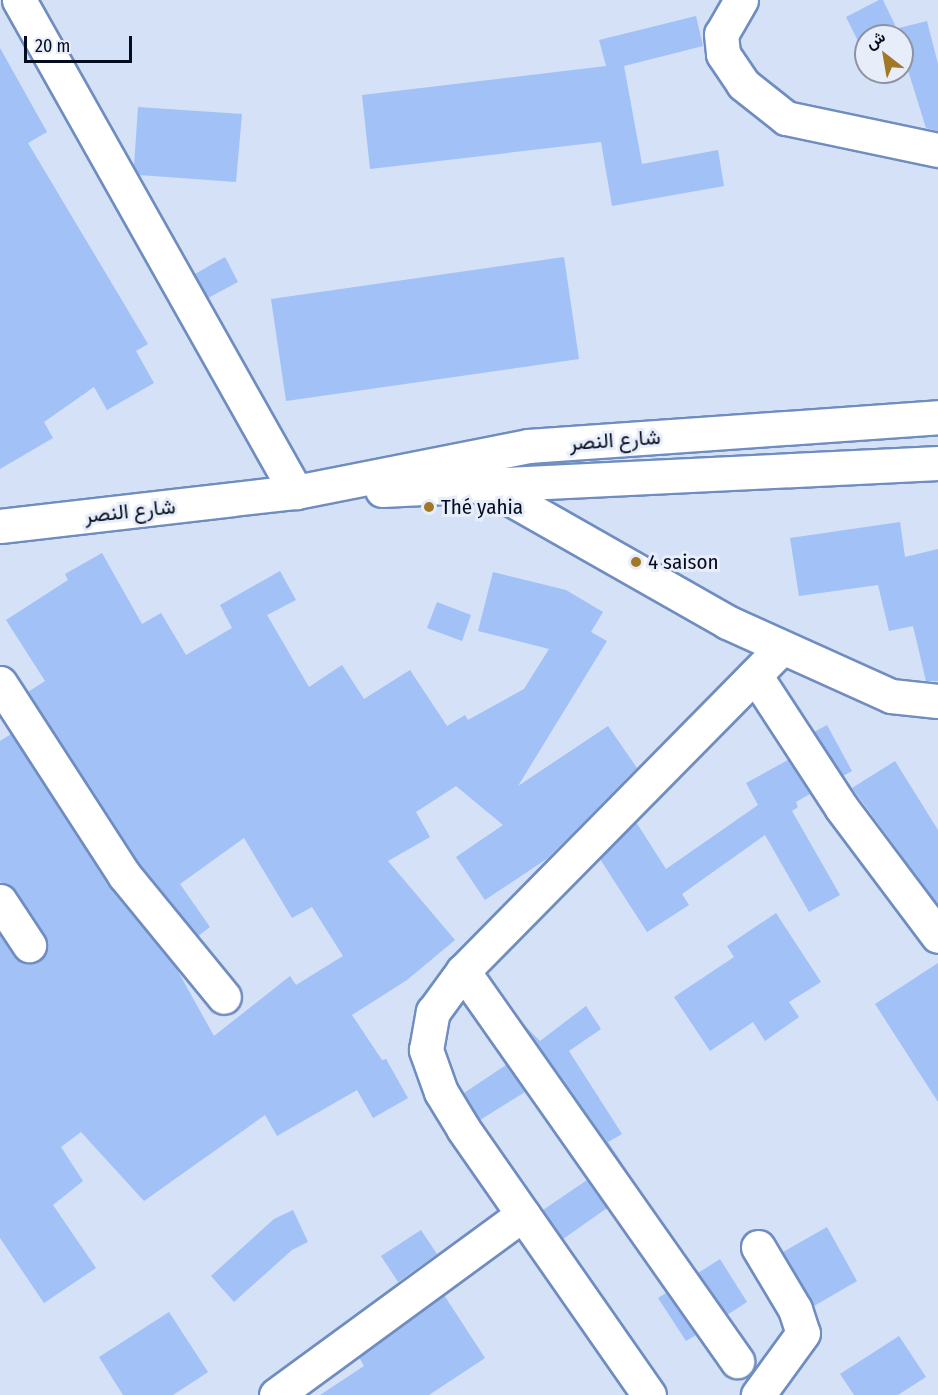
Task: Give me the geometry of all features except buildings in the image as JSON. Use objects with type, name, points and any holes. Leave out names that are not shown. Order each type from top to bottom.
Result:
[{"type":"street","points":[[19,0],[296,492]]},
{"type":"street","points":[[741,0],[721,34],[723,54],[743,84],[786,118],[938,150]]},
{"type":"street","name":"شارع النصر","points":[[0,526],[296,492],[528,446],[938,417]]},
{"type":"street","name":"شارع النصر","points":[[296,492],[488,486],[938,464]]},
{"type":"street","points":[[488,486],[727,622],[781,648],[891,696],[938,701]]},
{"type":"street","points":[[649,1395],[441,1092],[426,1050],[433,1012],[463,971],[781,648]]},
{"type":"street","points":[[755,675],[841,807],[938,936]]},
{"type":"street","points":[[0,683],[124,876],[224,997]]},
{"type":"street","points":[[0,901],[29,945]]},
{"type":"street","points":[[463,971],[737,1361]]},
{"type":"street","points":[[276,1395],[523,1214]]},
{"type":"street","points":[[758,1247],[795,1309],[803,1333],[758,1395]]},
{"type":"place","name":"Thé yahia","points":[[429,507]]},
{"type":"place","name":"4 saison","points":[[636,562]]}]
